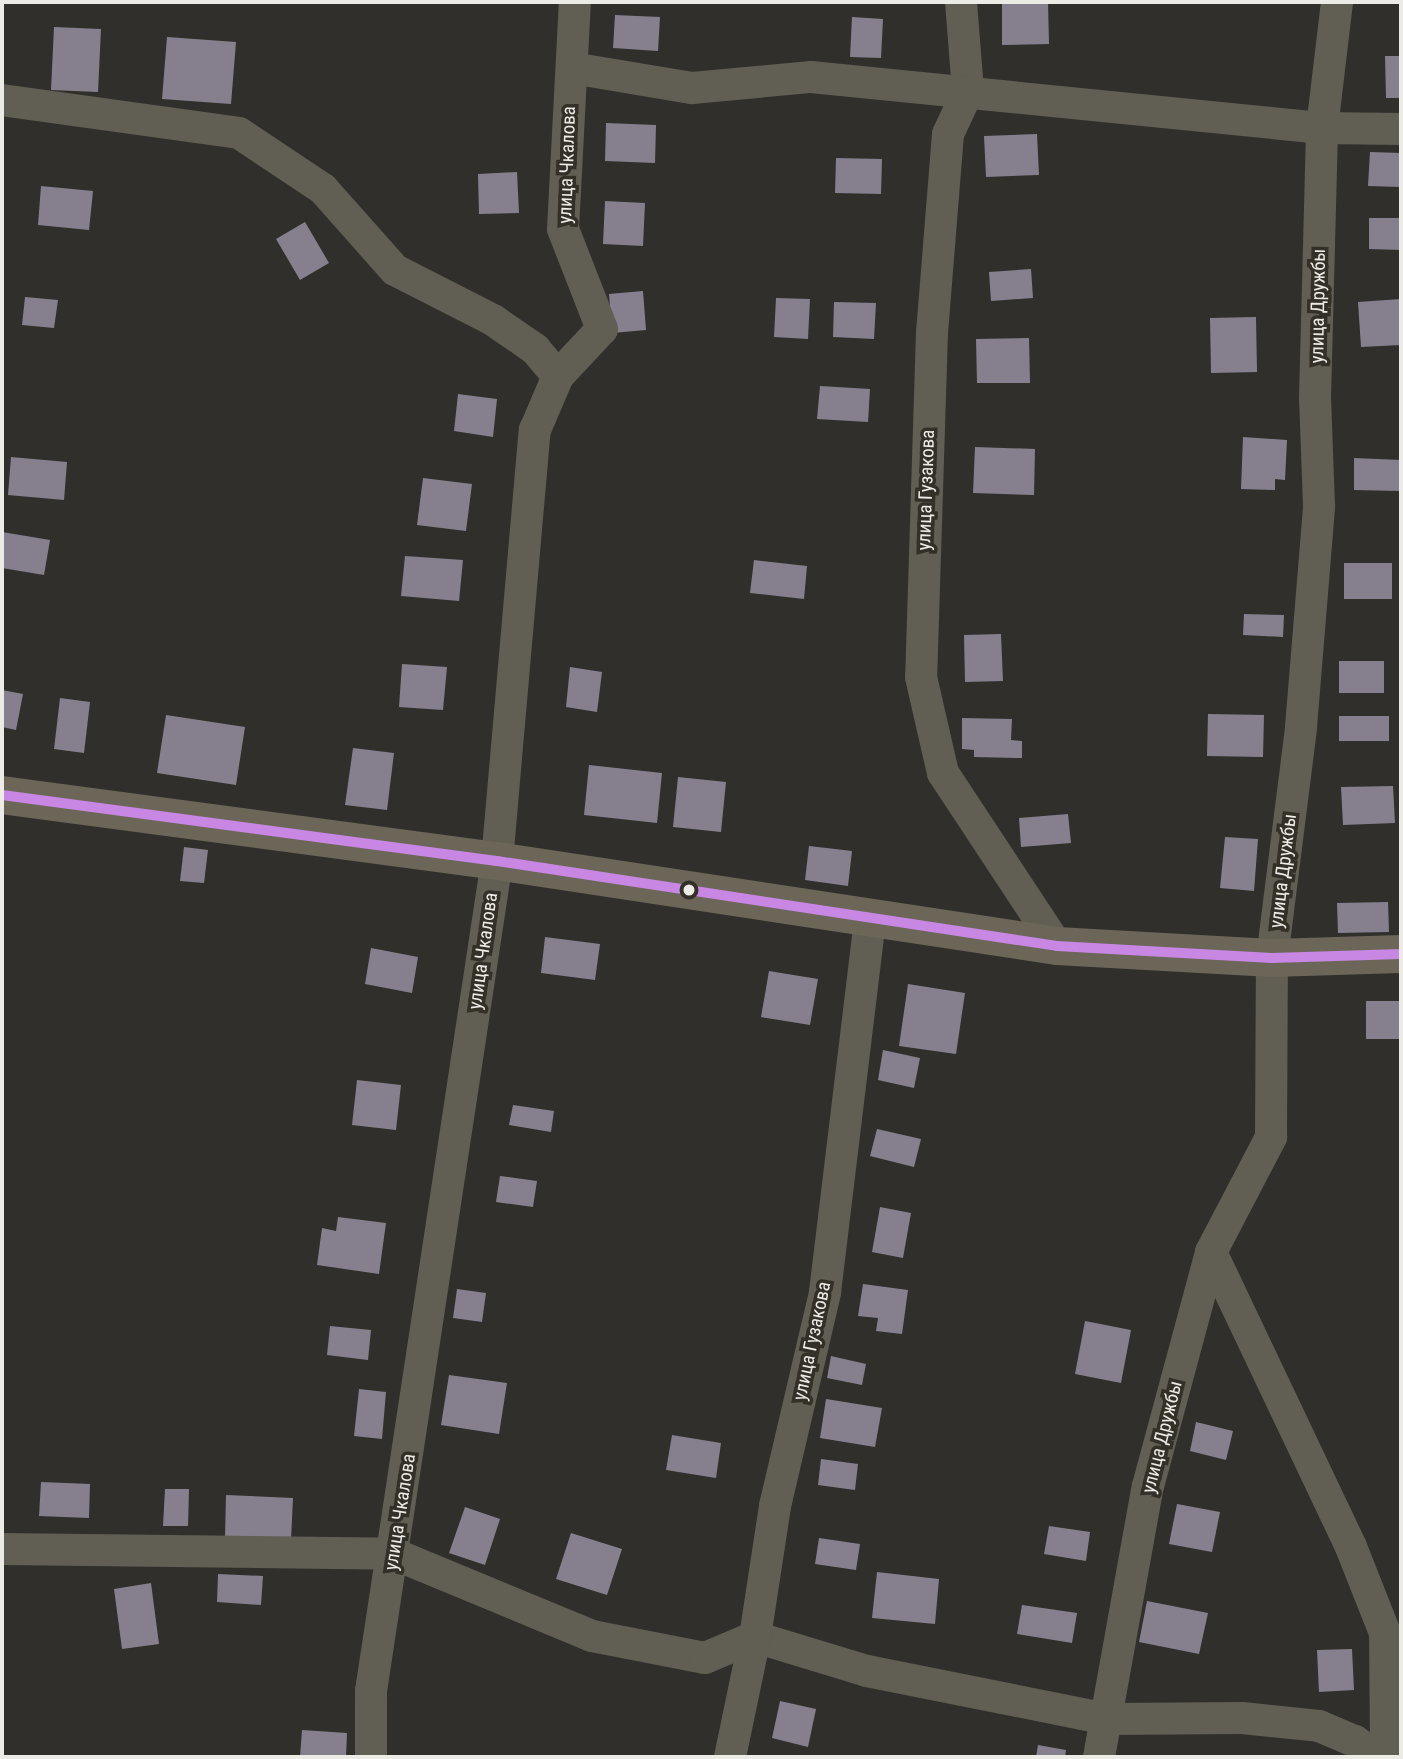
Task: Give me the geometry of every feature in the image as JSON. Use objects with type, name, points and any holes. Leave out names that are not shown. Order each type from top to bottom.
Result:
[{"type":"main road","points":[[2,794],[497,861],[870,920],[1057,946],[1272,958],[1401,954]]},
{"type":"street","name":"улица Чкалова","points":[[371,1757],[371,1691],[394,1554],[497,861],[536,430],[558,376],[603,329],[564,229],[575,2]]},
{"type":"street","name":"улица Гузакова","points":[[961,2],[968,91],[948,134],[932,332],[921,677],[943,773],[1057,946]]},
{"type":"street","name":"улица Дружбы","points":[[1099,1757],[1148,1486],[1211,1252],[1271,1137],[1272,958],[1301,727],[1319,506],[1315,398],[1322,128],[1337,2]]},
{"type":"street","points":[[572,68],[692,88],[811,77],[1322,128],[1401,129]]},
{"type":"street","points":[[2,100],[239,133],[323,189],[395,270],[493,320],[535,349],[558,376]]},
{"type":"street","name":"улица Гузакова","points":[[730,1757],[755,1637],[775,1506],[825,1292],[870,920]]},
{"type":"street","points":[[1211,1252],[1351,1547],[1385,1633],[1386,1757]]},
{"type":"street","points":[[2,1549],[394,1554],[592,1636],[705,1658],[755,1637],[867,1671],[1108,1719],[1242,1717],[1319,1726],[1355,1741],[1376,1757]]},
{"type":"building","points":[[1002,2],[1048,2],[1049,44],[1002,45]]},
{"type":"building","points":[[615,15],[660,17],[658,51],[613,48]]},
{"type":"building","points":[[852,17],[883,19],[881,58],[850,57]]},
{"type":"building","points":[[54,27],[101,29],[98,92],[51,90]]},
{"type":"building","points":[[167,37],[236,42],[231,104],[162,99]]},
{"type":"building","points":[[1385,56],[1401,56],[1401,98],[1386,98]]},
{"type":"building","points":[[606,123],[656,125],[655,163],[605,161]]},
{"type":"building","points":[[1037,134],[1039,175],[986,177],[984,136]]},
{"type":"building","points":[[1370,152],[1401,153],[1401,187],[1368,186]]},
{"type":"building","points":[[836,158],[882,159],[881,194],[835,193]]},
{"type":"building","points":[[517,172],[519,213],[479,214],[478,174]]},
{"type":"building","points":[[41,186],[93,191],[89,230],[38,225]]},
{"type":"building","points":[[605,201],[645,203],[643,246],[603,244]]},
{"type":"building","points":[[1369,218],[1401,218],[1401,250],[1369,249]]},
{"type":"building","points":[[305,222],[329,263],[300,280],[276,239]]},
{"type":"building","points":[[1031,269],[1033,298],[991,301],[989,272]]},
{"type":"building","points":[[643,291],[646,330],[612,333],[609,294]]},
{"type":"building","points":[[25,297],[58,300],[54,328],[22,325]]},
{"type":"building","points":[[776,298],[810,299],[808,339],[774,337]]},
{"type":"building","points":[[1401,299],[1401,345],[1361,347],[1358,302]]},
{"type":"building","points":[[834,302],[876,303],[874,339],[833,337]]},
{"type":"building","points":[[1256,317],[1257,372],[1211,373],[1210,318]]},
{"type":"building","points":[[1029,338],[1030,383],[977,383],[976,339]]},
{"type":"building","points":[[820,386],[870,389],[868,422],[817,419]]},
{"type":"building","points":[[458,394],[497,399],[493,437],[454,431]]},
{"type":"building","points":[[1243,437],[1287,440],[1285,480],[1275,479],[1275,490],[1241,489]]},
{"type":"building","points":[[975,447],[1035,449],[1034,495],[973,493]]},
{"type":"building","points":[[11,457],[67,462],[64,500],[8,495]]},
{"type":"building","points":[[1354,458],[1401,460],[1400,491],[1354,490]]},
{"type":"building","points":[[423,478],[472,484],[466,531],[417,525]]},
{"type":"building","points":[[2,532],[50,540],[44,575],[2,568]]},
{"type":"building","points":[[405,556],[463,560],[459,601],[401,596]]},
{"type":"building","points":[[754,560],[807,566],[804,599],[750,593]]},
{"type":"building","points":[[1344,563],[1392,563],[1392,599],[1344,599]]},
{"type":"building","points":[[1244,614],[1284,615],[1283,637],[1243,635]]},
{"type":"building","points":[[1001,634],[1003,681],[965,682],[964,635]]},
{"type":"building","points":[[1339,661],[1384,661],[1384,693],[1339,693]]},
{"type":"building","points":[[402,664],[447,667],[443,710],[399,707]]},
{"type":"building","points":[[570,667],[602,672],[597,712],[566,707]]},
{"type":"building","points":[[2,690],[23,694],[16,730],[2,727]]},
{"type":"building","points":[[60,698],[90,702],[84,753],[54,749]]},
{"type":"building","points":[[1208,714],[1264,715],[1263,757],[1207,756]]},
{"type":"building","points":[[166,715],[245,727],[236,785],[157,773]]},
{"type":"building","points":[[1339,716],[1389,716],[1389,741],[1339,741]]},
{"type":"building","points":[[962,718],[1012,719],[1011,740],[1022,741],[1022,758],[974,757],[974,750],[962,749]]},
{"type":"building","points":[[353,748],[394,753],[387,810],[345,805]]},
{"type":"building","points":[[589,765],[662,773],[657,823],[584,815]]},
{"type":"building","points":[[678,777],[726,782],[721,832],[673,827]]},
{"type":"building","points":[[1393,786],[1395,823],[1343,825],[1341,787]]},
{"type":"building","points":[[1068,814],[1071,843],[1021,847],[1019,818]]},
{"type":"building","points":[[1225,837],[1258,839],[1254,891],[1220,888]]},
{"type":"building","points":[[809,846],[852,851],[848,886],[805,880]]},
{"type":"building","points":[[184,847],[208,850],[204,883],[180,881]]},
{"type":"building","points":[[1388,902],[1389,932],[1338,933],[1337,903]]},
{"type":"building","points":[[545,937],[600,944],[595,980],[541,973]]},
{"type":"building","points":[[371,948],[418,957],[412,993],[365,984]]},
{"type":"building","points":[[769,971],[818,979],[810,1025],[761,1017]]},
{"type":"building","points":[[908,984],[965,993],[956,1054],[899,1046]]},
{"type":"building","points":[[1366,1001],[1401,1001],[1401,1039],[1366,1039]]},
{"type":"building","points":[[883,1050],[920,1058],[914,1088],[878,1080]]},
{"type":"building","points":[[357,1080],[401,1085],[396,1130],[352,1125]]},
{"type":"building","points":[[513,1105],[554,1111],[551,1132],[509,1125]]},
{"type":"building","points":[[877,1129],[921,1139],[914,1167],[870,1156]]},
{"type":"building","points":[[500,1176],[537,1181],[533,1207],[496,1202]]},
{"type":"building","points":[[880,1207],[911,1213],[903,1258],[872,1252]]},
{"type":"building","points":[[338,1217],[386,1223],[379,1274],[317,1265],[322,1228],[336,1231]]},
{"type":"building","points":[[863,1284],[908,1290],[902,1334],[876,1331],[878,1318],[858,1316]]},
{"type":"building","points":[[457,1289],[486,1293],[482,1322],[453,1318]]},
{"type":"building","points":[[1085,1321],[1131,1330],[1121,1383],[1075,1374]]},
{"type":"building","points":[[330,1326],[371,1330],[368,1360],[327,1355]]},
{"type":"building","points":[[831,1356],[866,1364],[862,1385],[827,1378]]},
{"type":"building","points":[[449,1375],[507,1383],[499,1434],[441,1425]]},
{"type":"building","points":[[359,1389],[386,1392],[382,1439],[354,1436]]},
{"type":"building","points":[[826,1399],[882,1408],[875,1447],[820,1438]]},
{"type":"building","points":[[1196,1422],[1233,1431],[1226,1460],[1190,1451]]},
{"type":"building","points":[[672,1435],[721,1443],[716,1478],[666,1470]]},
{"type":"building","points":[[821,1459],[858,1464],[855,1490],[818,1485]]},
{"type":"building","points":[[41,1482],[90,1484],[89,1518],[39,1516]]},
{"type":"building","points":[[165,1489],[189,1489],[188,1526],[163,1526]]},
{"type":"building","points":[[226,1495],[293,1498],[291,1540],[225,1538]]},
{"type":"building","points":[[1177,1504],[1220,1512],[1212,1552],[1169,1544]]},
{"type":"building","points":[[465,1507],[500,1519],[485,1565],[449,1553]]},
{"type":"building","points":[[1049,1526],[1090,1532],[1086,1561],[1044,1554]]},
{"type":"building","points":[[571,1533],[622,1549],[607,1595],[556,1579]]},
{"type":"building","points":[[819,1538],[860,1544],[856,1570],[815,1564]]},
{"type":"building","points":[[877,1572],[939,1579],[935,1624],[872,1618]]},
{"type":"building","points":[[218,1574],[263,1576],[261,1605],[217,1602]]},
{"type":"building","points":[[151,1583],[159,1644],[122,1649],[114,1589]]},
{"type":"building","points":[[1147,1601],[1208,1613],[1199,1654],[1139,1642]]},
{"type":"building","points":[[1022,1605],[1077,1613],[1072,1643],[1017,1634]]},
{"type":"building","points":[[1352,1649],[1354,1690],[1319,1692],[1317,1650]]},
{"type":"building","points":[[780,1701],[816,1709],[808,1747],[772,1738]]},
{"type":"building","points":[[302,1730],[347,1733],[346,1757],[300,1757]]},
{"type":"building","points":[[1038,1745],[1066,1750],[1065,1757],[1036,1757]]},
{"type":"transit line","points":[[2,795],[497,861],[1057,946],[1272,958],[1401,954]]}]
